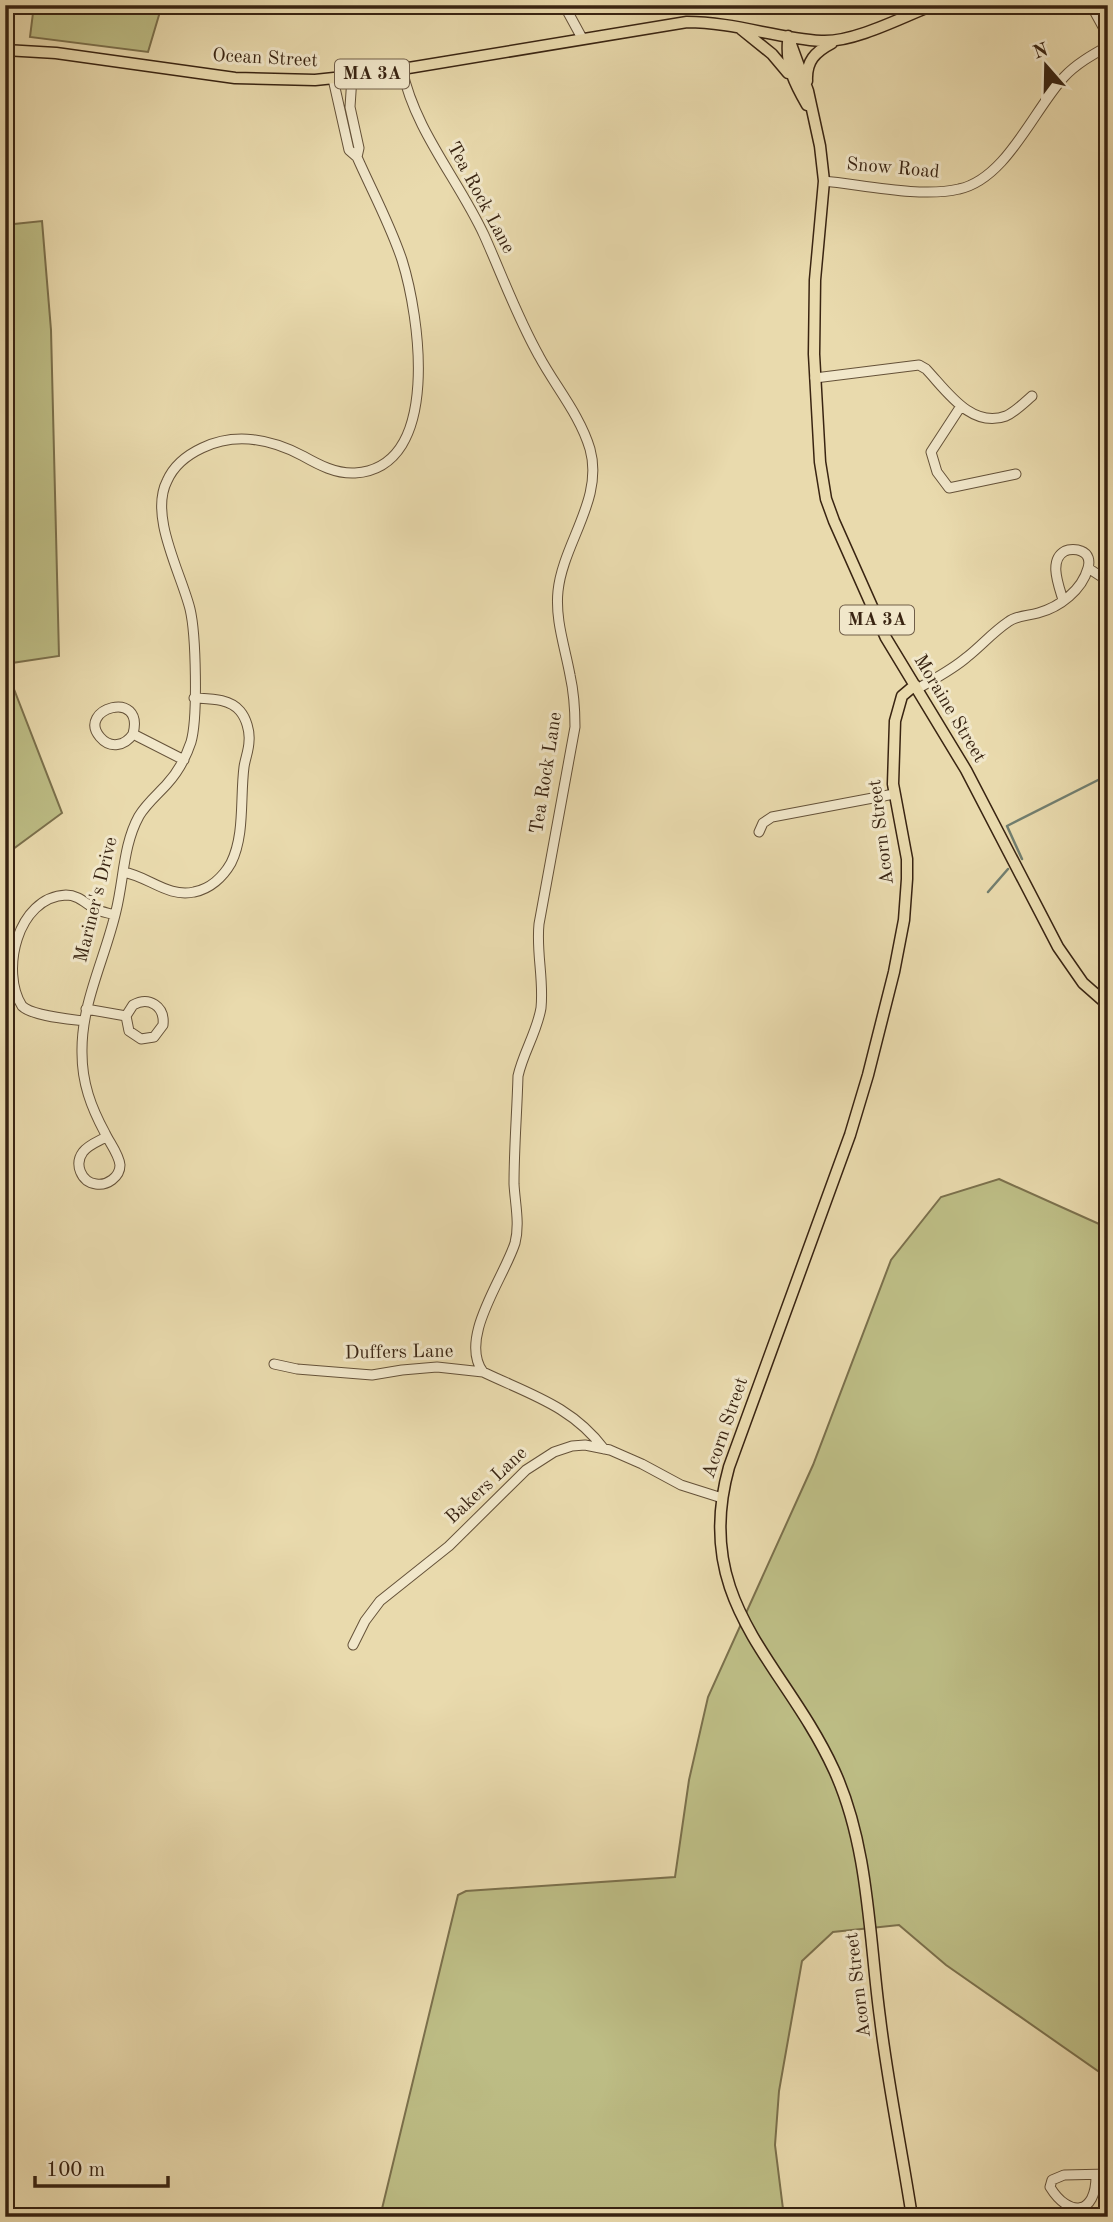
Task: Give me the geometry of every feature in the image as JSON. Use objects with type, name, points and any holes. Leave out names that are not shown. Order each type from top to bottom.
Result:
[{"type":"main road","name":"Ocean Street","points":[[5,50],[56,53],[242,79],[332,79],[687,22],[737,26],[823,41],[854,35],[933,5]]},
{"type":"main road","name":"MA 3A","points":[[737,26],[772,54],[792,77]]},
{"type":"main road","points":[[808,91],[808,66],[816,53],[833,42],[854,35]]},
{"type":"main road","name":"Moraine Street","points":[[788,36],[788,63],[792,77],[813,115]]},
{"type":"main road","name":"Moraine Street","points":[[788,36],[808,91],[824,181],[815,280],[815,378],[820,461],[834,521],[886,638],[965,769],[1058,947],[1083,983],[1108,1005]]},
{"type":"main road","name":"Acorn Street","points":[[912,2217],[884,2047],[864,1889],[851,1818],[842,1788],[826,1753],[759,1648],[734,1600],[720,1545],[722,1498],[741,1432],[850,1135],[894,972],[904,920],[907,879],[907,859],[892,775],[897,708],[902,696],[916,687]]},
{"type":"street","points":[[564,5],[582,38]]},
{"type":"street","points":[[1091,5],[1108,36]]},
{"type":"street","name":"Snow Road","points":[[824,181],[922,192],[957,190],[974,184],[996,167],[1012,148],[1064,77],[1085,59],[1108,46]]},
{"type":"street","name":"Tea Rock Lane","points":[[402,69],[418,119],[483,234],[538,354],[587,442],[592,459],[588,498],[562,570],[558,589],[557,606],[575,700],[575,727],[537,940],[542,991],[540,1016],[518,1076],[514,1182],[517,1229],[510,1255],[486,1307],[475,1346],[475,1361],[483,1372]]},
{"type":"street","points":[[352,77],[350,107],[359,148],[357,157]]},
{"type":"street","name":"Mariner's Drive","points":[[106,1137],[88,1147],[79,1160],[82,1176],[94,1184],[103,1185],[111,1181],[118,1174],[120,1165],[106,1137],[91,1107],[85,1088],[81,1049],[86,1009],[116,915],[128,844],[141,812],[171,780],[184,760],[195,725],[194,635],[191,611],[163,522],[162,491],[172,472],[187,456],[208,445],[234,439],[262,440],[288,449],[326,468],[359,473],[385,462],[395,453],[409,432],[416,399],[418,362],[412,299],[401,257],[357,157],[349,150],[332,79]]},
{"type":"street","points":[[815,378],[919,365],[961,406],[986,417],[1007,416],[1032,396]]},
{"type":"street","points":[[961,406],[931,452],[937,472],[949,488],[1016,474]]},
{"type":"street","points":[[916,687],[970,656],[1010,620],[1040,613],[1063,600],[1080,586],[1088,568],[1088,557],[1081,551],[1072,549],[1063,552],[1055,566],[1063,600]]},
{"type":"street","points":[[1088,568],[1108,581]]},
{"type":"street","points":[[123,872],[136,874],[169,891],[193,892],[214,883],[225,873],[232,860],[239,837],[248,731],[240,710],[232,704],[194,698]]},
{"type":"street","points":[[119,706],[133,716],[133,734],[120,744],[110,744],[101,739],[96,723],[107,708],[119,706]]},
{"type":"street","points":[[133,734],[184,760]]},
{"type":"street","points":[[759,832],[763,823],[772,817],[894,794]]},
{"type":"street","points":[[84,1021],[30,1011],[22,1006],[7,976],[7,961],[13,935],[22,918],[31,909],[66,895],[77,897],[97,910],[116,915]]},
{"type":"street","points":[[147,1001],[161,1010],[163,1025],[154,1037],[141,1039],[129,1031],[126,1016],[133,1005],[147,1001]]},
{"type":"street","points":[[86,1009],[126,1016]]},
{"type":"street","name":"Duffers Lane","points":[[274,1364],[297,1369],[372,1375],[437,1367],[483,1372]]},
{"type":"street","points":[[483,1372],[558,1406],[592,1433],[604,1449]]},
{"type":"street","name":"Bakers Lane","points":[[353,1646],[365,1621],[380,1601],[449,1546],[536,1462],[554,1452],[572,1446],[604,1449],[632,1459],[681,1485],[722,1498]]},
{"type":"street","points":[[1096,2176],[1096,2192],[1091,2202],[1083,2207],[1068,2207],[1058,2200],[1050,2187],[1052,2180],[1064,2175],[1108,2174]]},
{"type":"green space","points":[[34,5],[162,5],[148,52],[30,37]]},
{"type":"green space","points":[[42,221],[51,330],[59,656],[5,664],[5,225]]},
{"type":"green space","points":[[5,666],[62,813],[5,855]]},
{"type":"green space","points":[[999,1179],[1108,1228],[1108,2078],[946,1965],[899,1925],[833,1932],[802,1961],[779,2091],[775,2145],[784,2217],[380,2217],[458,1895],[466,1891],[675,1877],[689,1780],[708,1697],[813,1465],[891,1260],[941,1197]]},
{"type":"waterway","points":[[1022,859],[1007,826],[1108,775]]},
{"type":"waterway","points":[[988,892],[1008,869]]}]
